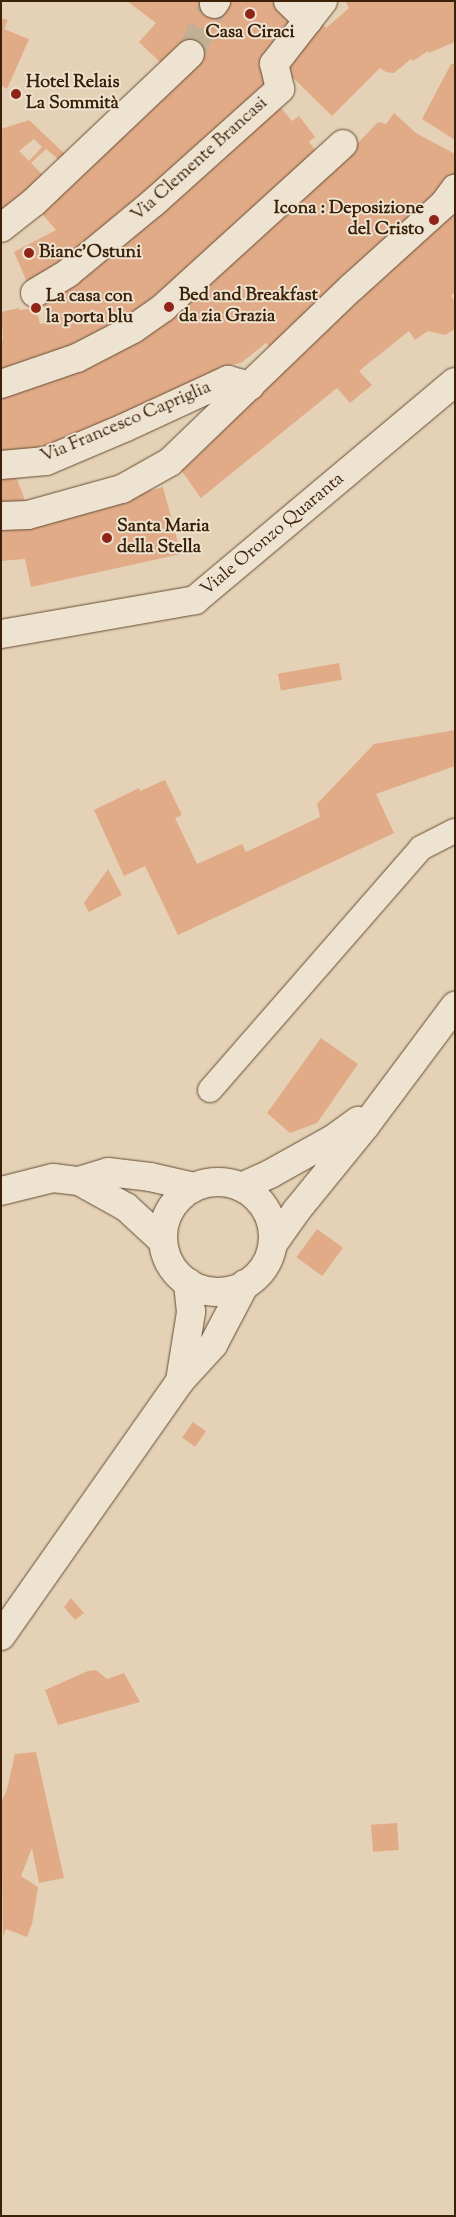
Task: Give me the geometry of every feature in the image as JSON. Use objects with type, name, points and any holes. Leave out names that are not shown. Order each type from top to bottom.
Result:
[{"type":"street","points":[[288,1],[316,10]]},
{"type":"street","name":"Via Clemente Brancasi","points":[[35,293],[68,273],[145,210],[280,89],[274,64],[316,10]]},
{"type":"street","points":[[1,228],[48,188],[190,54]]},
{"type":"street","points":[[1,384],[77,358],[133,328],[164,307],[342,144]]},
{"type":"street","points":[[1,516],[28,515],[122,489],[170,462],[351,288],[444,204],[455,189]]},
{"type":"street","name":"Via Francesco Capriglia","points":[[1,464],[46,461],[124,428],[228,380],[250,386]]},
{"type":"street","name":"Viale Oronzo Quaranta","points":[[1,634],[195,600],[455,382]]},
{"type":"street","points":[[273,1244],[271,1222],[263,1205],[249,1191],[232,1184],[212,1182],[194,1187],[178,1198],[167,1214],[163,1230],[170,1263],[180,1277],[188,1282],[210,1292],[232,1290],[252,1281],[266,1264],[273,1244],[297,1210],[380,1106],[455,1006]]},
{"type":"street","points":[[241,1187],[270,1174],[333,1139],[380,1106]]},
{"type":"street","points":[[79,1181],[108,1172],[150,1177],[194,1187]]},
{"type":"street","points":[[1,1191],[53,1178],[79,1181],[126,1207],[164,1241]]},
{"type":"street","points":[[180,1380],[191,1312],[188,1282]]},
{"type":"street","points":[[1,1636],[180,1380],[213,1345],[245,1284]]},
{"type":"lane","points":[[210,1090],[421,848],[455,832]]},
{"type":"building","points":[[127,1],[289,1],[294,5],[288,39],[259,64],[274,86],[221,138],[29,287],[14,252],[56,230],[38,209],[1,211],[1,129],[29,120],[68,157],[162,64],[139,42],[156,23]],"holes":[[[34,139],[42,147],[29,161],[19,151]],[[46,149],[59,160],[43,175],[31,163]]]},
{"type":"building","points":[[345,1],[455,1],[455,42],[429,53],[428,51],[413,61],[411,59],[394,73],[386,72],[380,68],[332,116],[283,68],[318,19],[326,28],[349,8]]},
{"type":"building","points":[[1,18],[8,20],[4,29],[29,39],[7,89],[1,85]]},
{"type":"building","points":[[451,64],[455,64],[455,140],[422,119]]},
{"type":"building","points":[[277,103],[292,121],[299,116],[315,137],[309,142],[323,160],[342,160],[378,122],[386,124],[394,113],[416,133],[455,154],[455,179],[273,351],[266,343],[241,363],[220,367],[184,397],[74,444],[1,460],[1,391],[96,343],[1,377],[1,341],[3,339],[1,312],[19,308],[19,310],[36,308],[40,324],[51,321],[44,307],[44,295]]},
{"type":"building","points":[[455,207],[455,292],[451,296],[455,301],[455,329],[445,335],[428,331],[415,340],[409,331],[359,371],[372,385],[350,403],[337,388],[201,498],[181,470],[200,454],[302,346]]},
{"type":"building","points":[[14,471],[27,506],[1,507],[1,473]]},
{"type":"building","name":"Santa Maria della Stella","points":[[163,487],[181,554],[31,587],[25,559],[1,561],[1,525],[49,520]]},
{"type":"building","points":[[339,663],[342,680],[281,691],[278,674]]},
{"type":"building","points":[[455,730],[455,766],[376,794],[394,833],[178,935],[145,866],[124,876],[94,810],[139,788],[140,791],[165,780],[182,815],[175,818],[197,864],[242,844],[246,852],[320,817],[317,804],[374,744]]},
{"type":"building","points":[[108,869],[122,895],[89,912],[84,903]]},
{"type":"building","points":[[321,1038],[358,1064],[317,1123],[290,1133],[267,1113]]},
{"type":"building","points":[[317,1229],[343,1248],[322,1276],[296,1257]]},
{"type":"building","points":[[193,1422],[206,1431],[195,1447],[182,1438]]},
{"type":"building","points":[[71,1598],[84,1613],[75,1620],[64,1607]]},
{"type":"building","points":[[96,1670],[107,1679],[124,1673],[140,1702],[58,1725],[45,1690],[88,1671]]},
{"type":"building","points":[[36,1752],[64,1878],[39,1883],[32,1848],[21,1876],[38,1887],[32,1924],[27,1937],[6,1929],[3,1936],[1,1803],[7,1789],[15,1754]]},
{"type":"building","points":[[397,1823],[399,1850],[373,1852],[371,1825]]},
{"type":"tunnel","points":[[190,54],[214,4]]},
{"type":"place","name":"Casa Ciraci","points":[[250,14]]},
{"type":"place","name":"Hotel Relais La Sommità","points":[[16,94]]},
{"type":"place","name":"Icona : Deposizione del Cristo","points":[[434,220]]},
{"type":"place","name":"Bianc'Ostuni","points":[[29,253]]},
{"type":"place","name":"Bed and Breakfast da zia Grazia","points":[[169,307]]},
{"type":"place","name":"La casa con la porta blu","points":[[36,308]]},
{"type":"place","name":"Santa Maria della Stella","points":[[107,538]]}]
